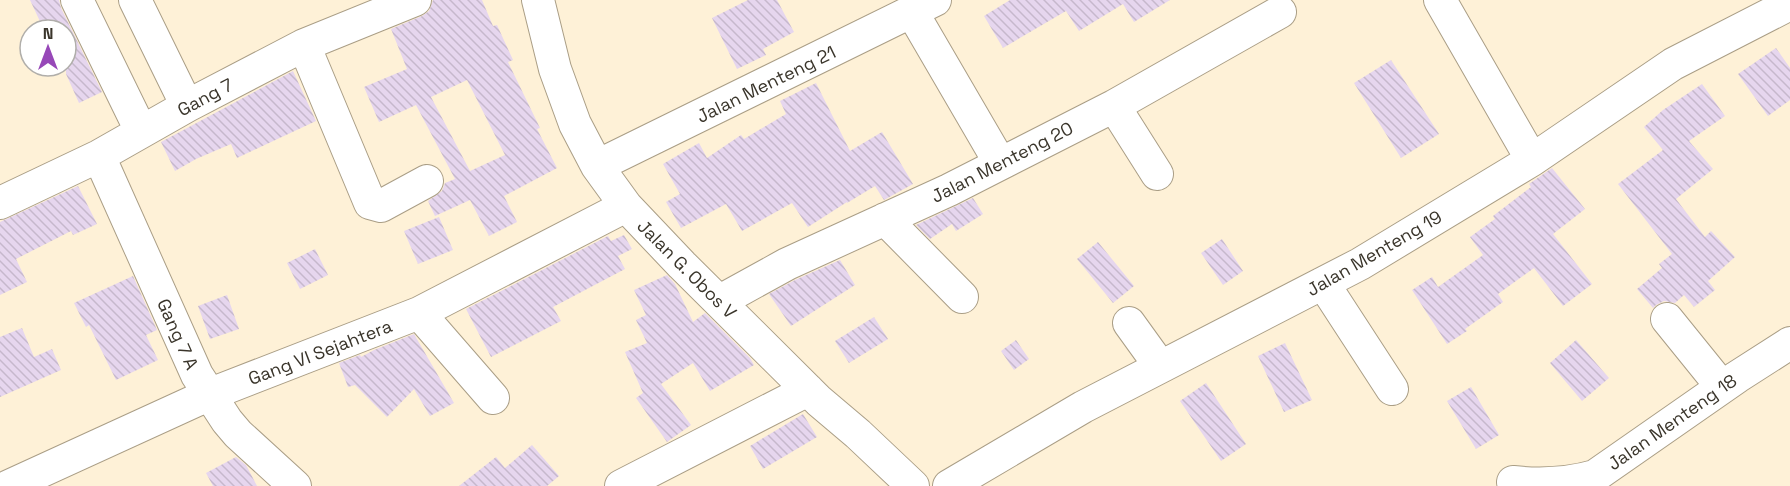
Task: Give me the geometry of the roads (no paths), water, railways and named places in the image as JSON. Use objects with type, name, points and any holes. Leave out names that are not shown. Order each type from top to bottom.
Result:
[{"type":"street","points":[[78,0],[141,131]]},
{"type":"street","points":[[135,0],[187,106]]},
{"type":"street","name":"Gang 7","points":[[0,203],[99,156],[187,106],[304,45],[415,0]]},
{"type":"street","name":"Jalan G. Obos V","points":[[538,0],[555,69],[575,124],[597,166],[626,206],[657,240],[808,390],[913,486]]},
{"type":"street","points":[[1440,0],[1532,160]]},
{"type":"street","name":"Jalan Menteng 19","points":[[949,486],[1083,407],[1370,258],[1532,160],[1673,64],[1790,4]]},
{"type":"street","points":[[924,6],[1000,163]]},
{"type":"street","name":"Jalan Menteng 21","points":[[597,166],[924,6]]},
{"type":"street","name":"Jalan Menteng 20","points":[[720,301],[787,264],[949,190],[1114,106],[1280,12]]},
{"type":"street","points":[[304,45],[370,203],[375,206],[387,204],[426,181]]},
{"type":"street","points":[[1114,106],[1157,174]]},
{"type":"street","name":"Gang 7 A","points":[[99,156],[208,395],[238,434],[295,486]]},
{"type":"street","name":"Gang VI Sejahtera","points":[[9,486],[208,395],[418,313],[626,206]]},
{"type":"street","points":[[885,219],[962,297]]},
{"type":"street","points":[[1323,283],[1392,389]]},
{"type":"street","points":[[418,313],[493,398]]},
{"type":"street","points":[[1667,319],[1722,387]]},
{"type":"street","points":[[1129,323],[1160,366]]},
{"type":"street","name":"Jalan Menteng 18","points":[[1513,482],[1562,485],[1595,476],[1722,387],[1790,343]]},
{"type":"street","points":[[621,486],[808,390]]}]
